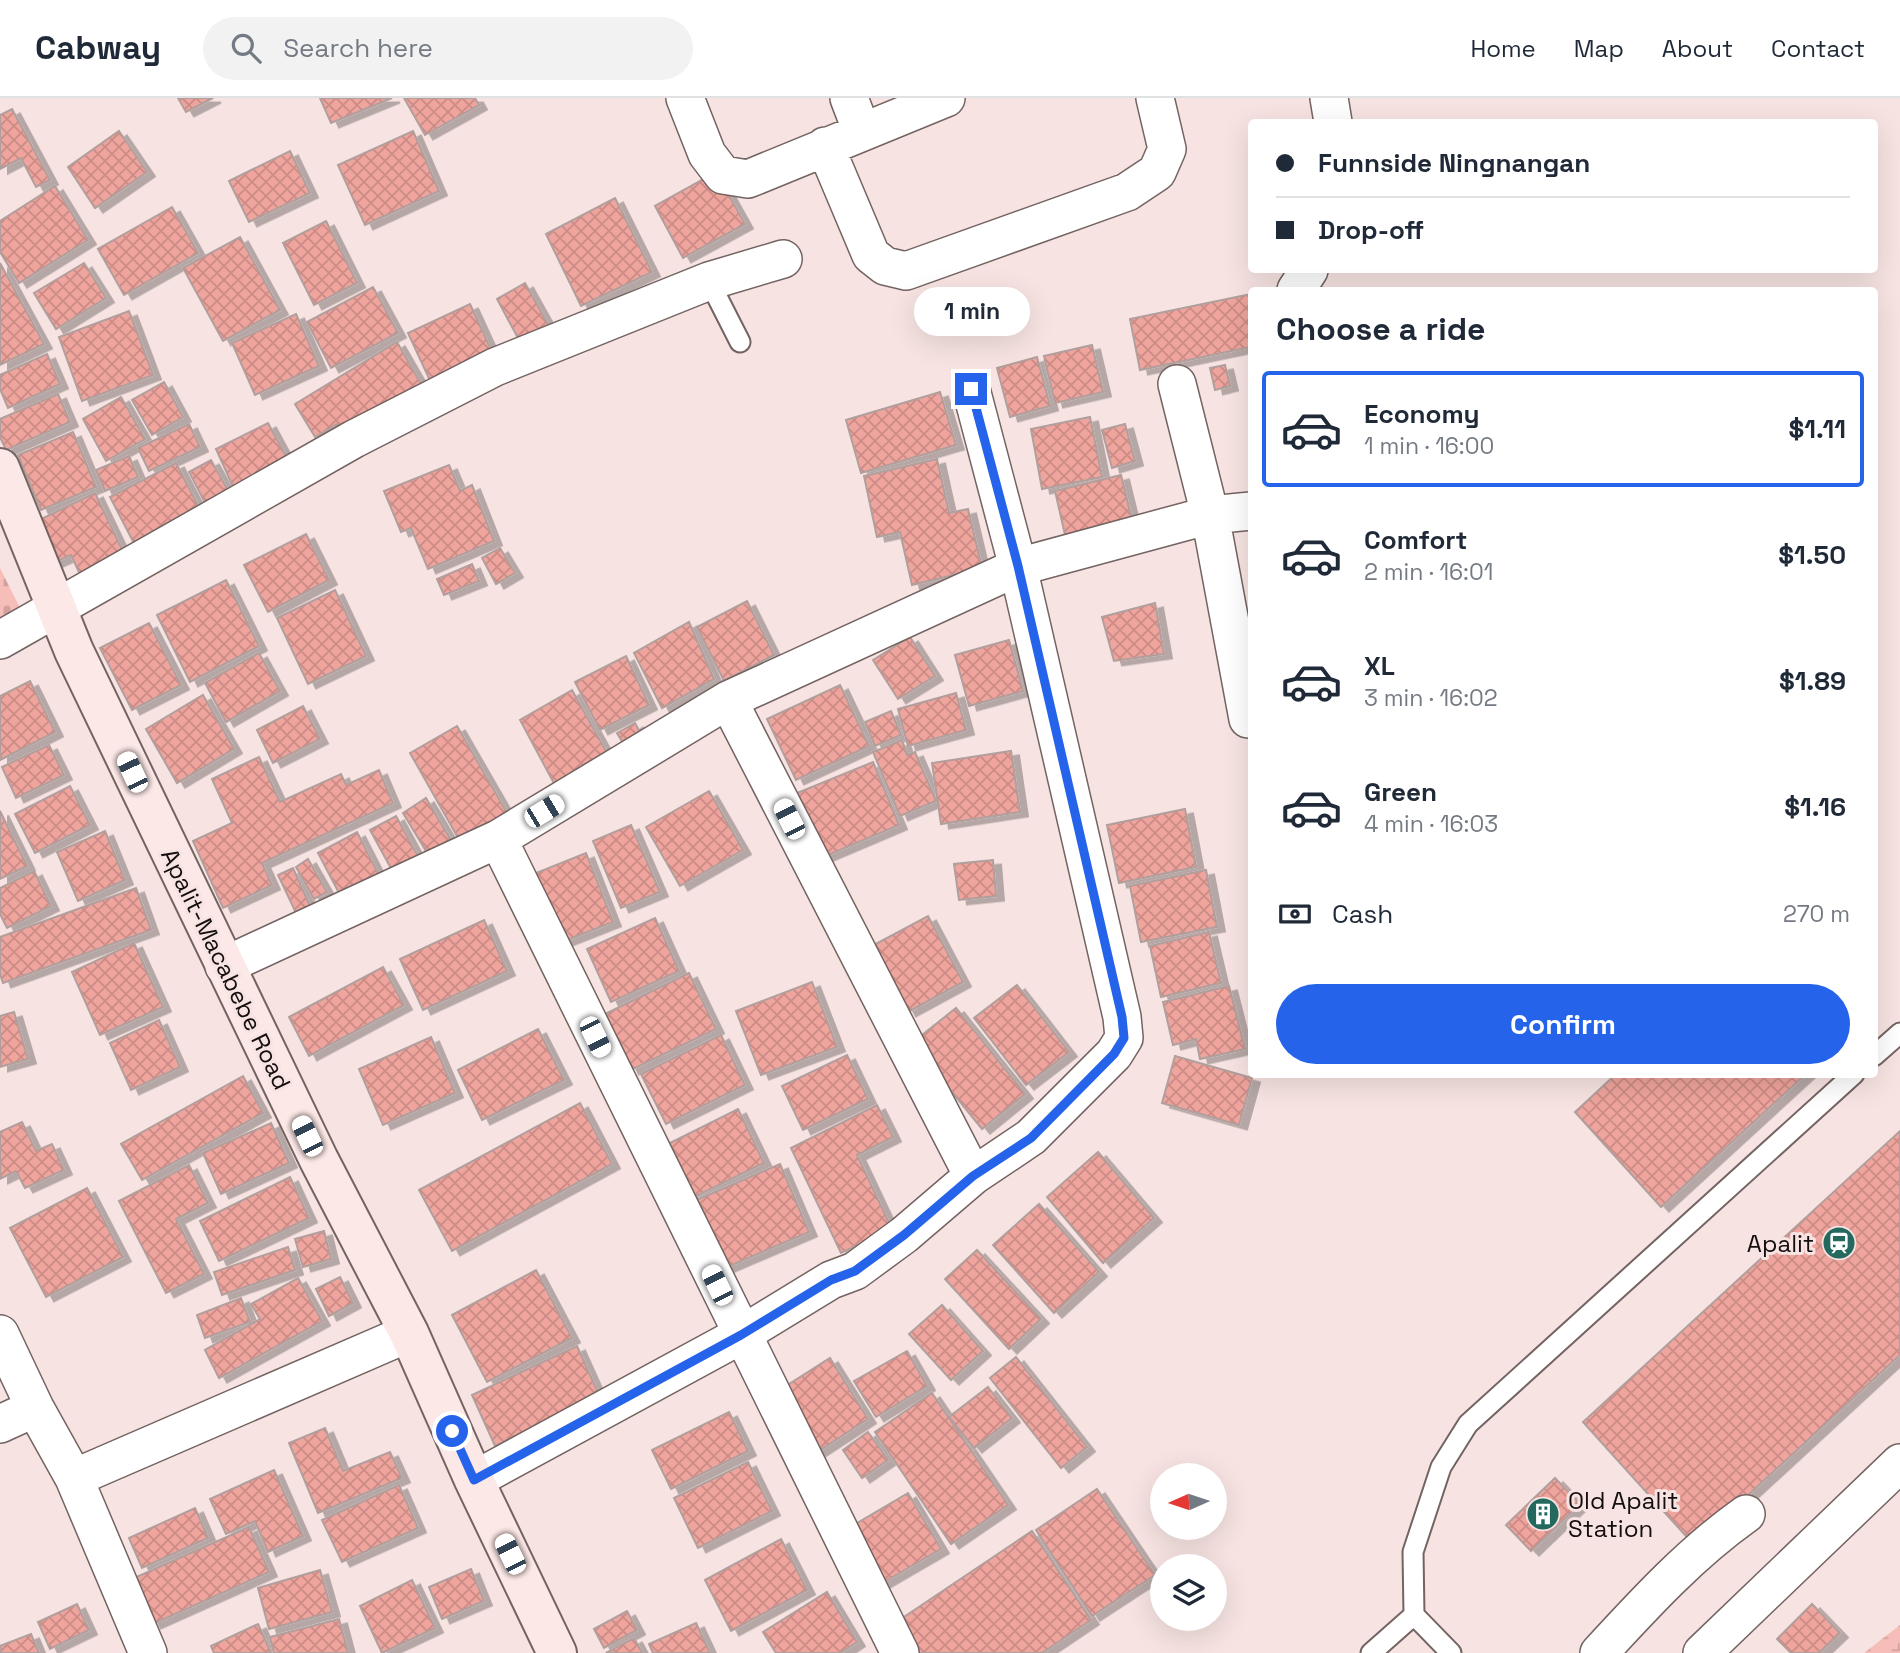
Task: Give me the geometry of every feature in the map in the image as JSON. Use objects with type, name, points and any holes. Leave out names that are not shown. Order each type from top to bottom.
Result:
[{"type":"main road","name":"Apalit-Macabebe Road","points":[[0,468],[75,651],[319,1160],[409,1333],[474,1480],[557,1653]]},
{"type":"street","points":[[685,98],[707,154],[723,175],[748,179],[946,98]]},
{"type":"street","points":[[849,98],[862,132]]},
{"type":"street","points":[[825,146],[871,255],[885,266],[906,271],[1127,192],[1157,172],[1167,149],[1155,98]]},
{"type":"street","points":[[1329,98],[1332,119]]},
{"type":"street","points":[[0,640],[354,439],[495,367],[709,281],[783,259]]},
{"type":"street","points":[[1177,384],[1210,515],[1248,719]]},
{"type":"street","points":[[474,1480],[741,1335],[831,1280],[855,1271],[904,1235],[973,1176],[1031,1138],[1114,1054],[1124,1038],[1122,1017],[1018,566],[971,389]]},
{"type":"street","points":[[224,966],[498,839],[727,700],[1018,566],[1210,515],[1248,511]]},
{"type":"street","points":[[727,700],[973,1176]]},
{"type":"street","points":[[498,839],[900,1653]]},
{"type":"street","points":[[74,1478],[409,1333]]},
{"type":"street","points":[[0,1334],[35,1408],[74,1478],[148,1653]]},
{"type":"street","points":[[0,1424],[35,1408]]},
{"type":"street","points":[[1702,1653],[1900,1463]]},
{"type":"street","points":[[1599,1653],[1717,1534],[1746,1514]]},
{"type":"lane","points":[[709,281],[740,342]]},
{"type":"lane","points":[[1878,1052],[1900,1033]]},
{"type":"lane","points":[[1451,1653],[1414,1615],[1413,1552],[1441,1467],[1468,1424],[1850,1078]]},
{"type":"lane","points":[[1371,1653],[1414,1615]]},
{"type":"green space","points":[[0,568],[25,618],[0,629]]},
{"type":"green space","points":[[1900,1625],[1900,1653],[1864,1653]]},
{"type":"building","points":[[178,98],[213,98],[186,112]]},
{"type":"building","points":[[320,98],[392,98],[331,123]]},
{"type":"building","points":[[404,98],[475,98],[479,105],[425,135]]},
{"type":"building","points":[[12,109],[50,180],[36,187],[21,158],[0,169],[0,115]]},
{"type":"building","points":[[119,131],[147,172],[95,208],[68,167]]},
{"type":"building","points":[[413,131],[439,191],[365,225],[338,165]]},
{"type":"building","points":[[290,151],[310,193],[249,222],[229,181]]},
{"type":"building","points":[[716,172],[745,224],[683,258],[655,206]]},
{"type":"building","points":[[55,186],[88,240],[19,283],[0,252],[0,221]]},
{"type":"building","points":[[615,198],[652,272],[581,306],[546,234]]},
{"type":"building","points":[[172,207],[198,253],[124,295],[98,249]]},
{"type":"building","points":[[326,221],[357,283],[314,305],[283,243]]},
{"type":"building","points":[[240,237],[280,310],[223,341],[183,268]]},
{"type":"building","points":[[0,263],[44,344],[0,365]]},
{"type":"building","points":[[84,263],[106,298],[56,329],[34,293]]},
{"type":"building","points":[[525,283],[549,326],[520,342],[497,299]]},
{"type":"building","points":[[373,287],[398,333],[331,368],[307,322]]},
{"type":"building","points":[[1248,295],[1248,348],[1140,370],[1130,319]]},
{"type":"building","points":[[470,304],[494,356],[432,385],[408,333]]},
{"type":"building","points":[[129,311],[153,375],[82,401],[59,337]]},
{"type":"building","points":[[296,314],[319,366],[255,395],[232,343]]},
{"type":"building","points":[[397,342],[424,389],[345,436],[337,424],[315,437],[295,404]]},
{"type":"building","points":[[1092,345],[1103,392],[1055,403],[1044,356]]},
{"type":"building","points":[[47,354],[60,384],[8,408],[0,389],[0,375]]},
{"type":"building","points":[[1037,357],[1050,406],[1010,417],[997,368]]},
{"type":"building","points":[[1225,365],[1230,386],[1215,390],[1210,368]]},
{"type":"building","points":[[164,382],[183,417],[152,435],[132,400]]},
{"type":"building","points":[[940,392],[956,445],[861,473],[846,420]]},
{"type":"building","points":[[58,394],[70,422],[6,450],[0,437],[0,419]]},
{"type":"building","points":[[121,397],[145,439],[106,461],[83,419]]},
{"type":"building","points":[[1090,417],[1102,477],[1042,489],[1031,429]]},
{"type":"building","points":[[268,423],[294,471],[238,498],[216,449]]},
{"type":"building","points":[[189,424],[200,447],[149,471],[138,448]]},
{"type":"building","points":[[1125,424],[1135,461],[1112,468],[1102,430]]},
{"type":"building","points":[[73,432],[96,487],[41,510],[18,455]]},
{"type":"building","points":[[129,456],[138,477],[105,491],[96,470]]},
{"type":"building","points":[[937,459],[949,513],[968,509],[982,568],[912,585],[900,532],[877,537],[864,476]]},
{"type":"building","points":[[211,460],[235,503],[212,516],[189,472]]},
{"type":"building","points":[[176,463],[206,521],[140,555],[110,497]]},
{"type":"building","points":[[449,465],[460,491],[472,485],[494,541],[428,569],[411,528],[401,532],[384,491]]},
{"type":"building","points":[[1121,475],[1135,532],[1068,548],[1055,491]]},
{"type":"building","points":[[95,493],[128,562],[84,583],[71,555],[53,563],[33,523]]},
{"type":"building","points":[[306,534],[329,580],[268,612],[244,565]]},
{"type":"building","points":[[500,548],[515,573],[496,584],[482,558]]},
{"type":"building","points":[[472,564],[479,581],[444,595],[437,579]]},
{"type":"building","points":[[226,580],[259,646],[190,682],[157,615]]},
{"type":"building","points":[[335,590],[366,656],[308,684],[277,618]]},
{"type":"building","points":[[747,601],[774,655],[724,681],[697,627]]},
{"type":"building","points":[[1155,603],[1164,654],[1114,661],[1102,617]]},
{"type":"building","points":[[689,622],[714,679],[662,708],[634,653]]},
{"type":"building","points":[[149,623],[181,685],[132,710],[100,648]]},
{"type":"building","points":[[910,637],[935,676],[898,699],[873,660]]},
{"type":"building","points":[[1009,640],[1023,691],[969,706],[955,655]]},
{"type":"building","points":[[259,653],[280,691],[226,722],[205,683]]},
{"type":"building","points":[[626,656],[649,705],[600,730],[575,682]]},
{"type":"building","points":[[30,681],[55,732],[0,760],[0,696]]},
{"type":"building","points":[[840,685],[869,746],[796,780],[767,719]]},
{"type":"building","points":[[572,690],[612,762],[557,789],[520,720]]},
{"type":"building","points":[[956,693],[966,730],[908,746],[898,709]]},
{"type":"building","points":[[203,695],[234,749],[177,783],[146,729]]},
{"type":"building","points":[[303,706],[320,739],[273,763],[257,730]]},
{"type":"building","points":[[891,711],[901,735],[875,746],[865,722]]},
{"type":"building","points":[[635,723],[641,734],[631,756],[617,733]]},
{"type":"building","points":[[457,726],[510,818],[462,845],[410,753]]},
{"type":"building","points":[[902,740],[907,755],[915,752],[936,801],[900,816],[873,752]]},
{"type":"building","points":[[49,745],[64,775],[16,798],[2,767]]},
{"type":"building","points":[[1011,751],[1020,812],[941,824],[932,763]]},
{"type":"building","points":[[259,757],[280,802],[341,774],[346,785],[379,770],[393,803],[262,863],[272,885],[223,908],[193,841],[232,823],[212,779]]},
{"type":"building","points":[[873,762],[899,825],[819,859],[792,795]]},
{"type":"building","points":[[70,786],[90,825],[35,853],[15,814]]},
{"type":"building","points":[[709,791],[743,850],[680,886],[646,827]]},
{"type":"building","points":[[426,798],[452,842],[429,856],[403,813]]},
{"type":"building","points":[[1185,809],[1196,867],[1119,883],[1107,825]]},
{"type":"building","points":[[0,811],[27,866],[0,879]]},
{"type":"building","points":[[396,816],[420,860],[394,874],[370,830]]},
{"type":"building","points":[[631,825],[660,892],[621,908],[593,841]]},
{"type":"building","points":[[105,831],[125,880],[78,901],[57,852]]},
{"type":"building","points":[[357,832],[379,875],[340,895],[318,853]]},
{"type":"building","points":[[586,853],[613,922],[552,946],[526,877]]},
{"type":"building","points":[[308,859],[327,892],[314,899],[296,867]]},
{"type":"building","points":[[993,860],[996,896],[959,900],[954,864]]},
{"type":"building","points":[[293,868],[310,906],[296,913],[278,875]]},
{"type":"building","points":[[1206,870],[1217,927],[1141,942],[1130,886]]},
{"type":"building","points":[[34,871],[51,906],[7,928],[0,914],[0,888]]},
{"type":"building","points":[[136,888],[151,930],[3,983],[0,974],[0,937]]},
{"type":"building","points":[[928,916],[963,982],[908,1012],[872,946]]},
{"type":"building","points":[[655,918],[679,971],[611,1002],[587,949]]},
{"type":"building","points":[[484,920],[507,971],[423,1010],[400,959]]},
{"type":"building","points":[[1209,932],[1221,983],[1161,997],[1150,946]]},
{"type":"building","points":[[134,943],[163,1007],[100,1035],[72,972]]},
{"type":"building","points":[[383,967],[404,1005],[309,1056],[289,1017]]},
{"type":"building","points":[[689,973],[716,1029],[631,1070],[605,1014]]},
{"type":"building","points":[[812,982],[837,1047],[761,1075],[736,1011]]},
{"type":"building","points":[[1017,985],[1069,1052],[1026,1085],[974,1018]]},
{"type":"building","points":[[1229,986],[1245,1049],[1200,1059],[1196,1039],[1173,1045],[1163,1002]]},
{"type":"building","points":[[956,1008],[1025,1094],[982,1129],[912,1043]]},
{"type":"building","points":[[14,1012],[28,1059],[0,1067],[0,1016]]},
{"type":"building","points":[[159,1020],[180,1067],[131,1090],[110,1043]]},
{"type":"building","points":[[538,1029],[564,1080],[482,1120],[458,1070]]},
{"type":"building","points":[[721,1035],[745,1085],[666,1124],[641,1074]]},
{"type":"building","points":[[431,1037],[455,1093],[383,1125],[359,1069]]},
{"type":"building","points":[[847,1055],[868,1099],[803,1130],[782,1086]]},
{"type":"building","points":[[1175,1056],[1252,1078],[1239,1125],[1162,1103]]},
{"type":"building","points":[[243,1076],[263,1113],[142,1180],[121,1144]]},
{"type":"building","points":[[1612,1078],[1802,1078],[1661,1207],[1575,1112]]},
{"type":"building","points":[[580,1103],[612,1164],[452,1251],[419,1190]]},
{"type":"building","points":[[877,1105],[893,1137],[857,1155],[892,1229],[841,1253],[791,1148]]},
{"type":"building","points":[[738,1109],[764,1163],[684,1202],[658,1149]]},
{"type":"building","points":[[22,1122],[36,1151],[52,1144],[64,1170],[25,1188],[16,1171],[0,1179],[0,1132]]},
{"type":"building","points":[[271,1123],[289,1163],[221,1194],[203,1153]]},
{"type":"building","name":"Apalit","points":[[1900,1131],[1900,1355],[1694,1545],[1583,1422]]},
{"type":"building","points":[[1098,1152],[1154,1218],[1103,1263],[1047,1197]]},
{"type":"building","points":[[780,1164],[809,1232],[713,1273],[685,1205]]},
{"type":"building","points":[[189,1165],[208,1203],[176,1219],[204,1274],[166,1293],[119,1201]]},
{"type":"building","points":[[290,1177],[309,1218],[219,1261],[200,1221]]},
{"type":"building","points":[[87,1188],[123,1257],[46,1297],[10,1228]]},
{"type":"building","points":[[1039,1204],[1099,1272],[1054,1313],[993,1245]]},
{"type":"building","points":[[324,1231],[331,1259],[303,1267],[295,1239]]},
{"type":"building","points":[[288,1247],[295,1270],[222,1295],[214,1272]]},
{"type":"building","points":[[977,1250],[1041,1319],[1009,1349],[945,1279]]},
{"type":"building","points":[[536,1270],[572,1338],[487,1382],[452,1315]]},
{"type":"building","points":[[340,1277],[353,1303],[329,1316],[316,1289]]},
{"type":"building","points":[[298,1278],[322,1321],[219,1378],[205,1350],[260,1319],[251,1304]]},
{"type":"building","points":[[241,1298],[250,1322],[205,1338],[197,1315]]},
{"type":"building","points":[[942,1305],[983,1351],[951,1380],[909,1334]]},
{"type":"building","points":[[577,1346],[600,1397],[495,1446],[472,1395]]},
{"type":"building","points":[[907,1351],[927,1386],[876,1417],[854,1381]]},
{"type":"building","points":[[1016,1357],[1087,1447],[1061,1468],[990,1378]]},
{"type":"building","points":[[830,1358],[868,1419],[814,1454],[775,1393]]},
{"type":"building","points":[[988,1387],[1012,1418],[974,1448],[949,1417]]},
{"type":"building","points":[[932,1393],[1008,1505],[951,1544],[875,1432]]},
{"type":"building","points":[[729,1412],[748,1451],[671,1489],[652,1450]]},
{"type":"building","points":[[325,1428],[343,1471],[390,1452],[402,1478],[318,1513],[289,1443]]},
{"type":"building","points":[[868,1432],[888,1460],[862,1478],[843,1450]]},
{"type":"building","points":[[748,1462],[772,1511],[698,1548],[674,1498]]},
{"type":"building","points":[[274,1470],[303,1536],[268,1552],[255,1521],[226,1534],[210,1499]]},
{"type":"building","name":"Old Apalit Station","points":[[1555,1478],[1580,1504],[1531,1551],[1506,1525]]},
{"type":"building","points":[[399,1485],[418,1528],[342,1562],[322,1520]]},
{"type":"building","points":[[1097,1489],[1150,1568],[1150,1578],[1092,1616],[1036,1530]]},
{"type":"building","points":[[908,1493],[941,1549],[879,1585],[847,1529]]},
{"type":"building","points":[[195,1508],[208,1538],[142,1568],[129,1538]]},
{"type":"building","points":[[249,1527],[269,1572],[153,1624],[132,1579]]},
{"type":"building","points":[[1032,1531],[1091,1620],[1042,1653],[907,1653],[889,1627]]},
{"type":"building","points":[[781,1539],[807,1590],[731,1631],[705,1580]]},
{"type":"building","points":[[471,1569],[484,1601],[442,1619],[429,1587]]},
{"type":"building","points":[[320,1570],[332,1612],[269,1629],[258,1588]]},
{"type":"building","points":[[412,1580],[435,1628],[382,1653],[360,1606]]},
{"type":"building","points":[[827,1592],[857,1642],[840,1653],[776,1653],[763,1632]]},
{"type":"building","points":[[77,1604],[89,1630],[50,1649],[38,1622]]},
{"type":"building","points":[[1812,1604],[1840,1633],[1819,1653],[1791,1653],[1777,1639]]},
{"type":"building","points":[[627,1611],[637,1630],[604,1648],[594,1629]]},
{"type":"building","points":[[339,1619],[348,1653],[274,1653],[270,1637]]},
{"type":"building","points":[[696,1623],[710,1653],[653,1653],[649,1644]]},
{"type":"building","points":[[258,1624],[271,1653],[214,1653],[211,1646]]},
{"type":"building","points":[[31,1634],[39,1653],[1,1653],[0,1646]]},
{"type":"building","points":[[634,1638],[642,1653],[606,1653]]},
{"type":"place","name":"Apalit","points":[[1839,1243]]},
{"type":"place","name":"Old Apalit Station","points":[[1543,1514]]},
{"type":"route","points":[[452,1431],[474,1480],[741,1335],[831,1280],[855,1271],[904,1235],[973,1176],[1031,1138],[1114,1054],[1124,1038],[1122,1017],[1018,566],[971,389]]}]
